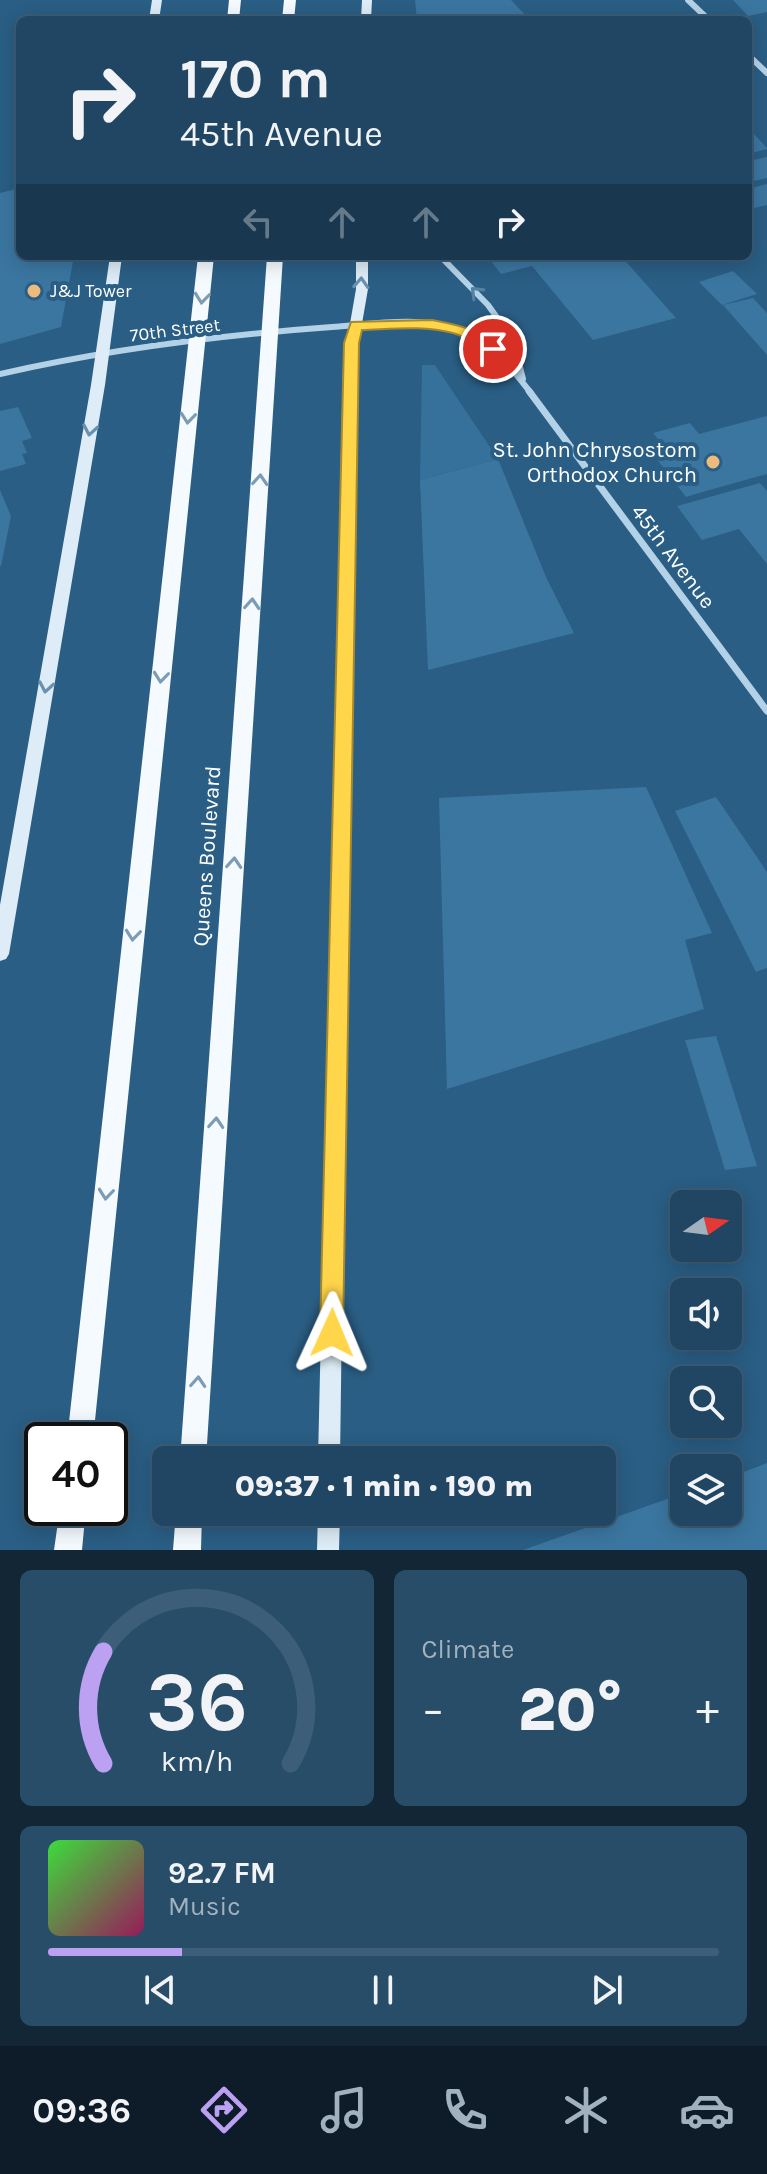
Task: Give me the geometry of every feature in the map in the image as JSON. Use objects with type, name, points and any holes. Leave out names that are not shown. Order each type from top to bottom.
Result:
[{"type":"main road","points":[[82,1422],[206,260]]},
{"type":"main road","name":"Queens Boulevard","points":[[194,1446],[275,260]]},
{"type":"main road","points":[[68,1550],[71,1526]]},
{"type":"main road","points":[[187,1550],[188,1526]]},
{"type":"street","points":[[688,0],[705,16]]},
{"type":"street","points":[[752,59],[767,73]]},
{"type":"street","points":[[0,954],[115,260]]},
{"type":"street","points":[[329,1446],[349,364],[362,289],[362,260]]},
{"type":"street","name":"45th Avenue","points":[[444,260],[488,305],[513,340],[524,384]]},
{"type":"street","name":"70th Street","points":[[0,374],[101,353],[356,325]]},
{"type":"street","name":"45th Avenue","points":[[356,325],[432,325],[459,329],[478,337],[493,349],[524,384],[767,711]]},
{"type":"street","points":[[328,1550],[329,1526]]},
{"type":"shaded area","points":[[422,365],[435,365],[498,459],[420,480]]},
{"type":"building","points":[[415,0],[511,0],[526,16],[463,15],[417,16]]},
{"type":"building","points":[[733,0],[767,0],[767,12],[748,16]]},
{"type":"building","points":[[752,132],[767,148],[752,153]]},
{"type":"building","points":[[767,157],[767,178],[754,181],[752,179],[752,160]]},
{"type":"building","points":[[767,184],[767,205],[752,209],[752,188]]},
{"type":"building","name":"J&J Tower","points":[[16,189],[16,260],[73,260],[61,327],[0,344],[0,193]]},
{"type":"building","points":[[490,260],[625,260],[676,318],[593,340],[532,266],[501,274]]},
{"type":"building","points":[[733,271],[757,294],[722,305],[699,282]]},
{"type":"building","points":[[753,298],[767,313],[767,355],[723,305]]},
{"type":"building","points":[[18,407],[32,438],[22,441],[27,453],[22,454],[26,464],[0,471],[0,411]]},
{"type":"building","name":"St. John Chrysostom Orthodox Church","points":[[767,416],[767,474],[686,497],[649,449],[663,445],[653,433],[690,423],[699,434]]},
{"type":"building","points":[[498,459],[546,577],[574,633],[428,670],[420,480]]},
{"type":"building","points":[[760,483],[767,491],[767,564],[739,529],[702,540],[677,506]]},
{"type":"building","points":[[0,490],[11,516],[1,566],[0,566]]},
{"type":"building","points":[[646,787],[712,933],[685,940],[704,1009],[447,1089],[439,798]]},
{"type":"building","points":[[716,797],[767,872],[767,968],[756,972],[675,811]]},
{"type":"building","points":[[716,1036],[757,1166],[725,1170],[685,1040]]},
{"type":"building","points":[[767,1463],[767,1550],[523,1550],[591,1526],[616,1526],[616,1517],[670,1498],[670,1526],[742,1526],[742,1473]]},
{"type":"place","name":"J&J Tower","points":[[34,291]]},
{"type":"place","name":"St. John Chrysostom Orthodox Church","points":[[713,462]]},
{"type":"route","points":[[332,1333],[349,364],[352,343],[356,325],[409,324],[459,329],[478,337],[493,349]]}]
